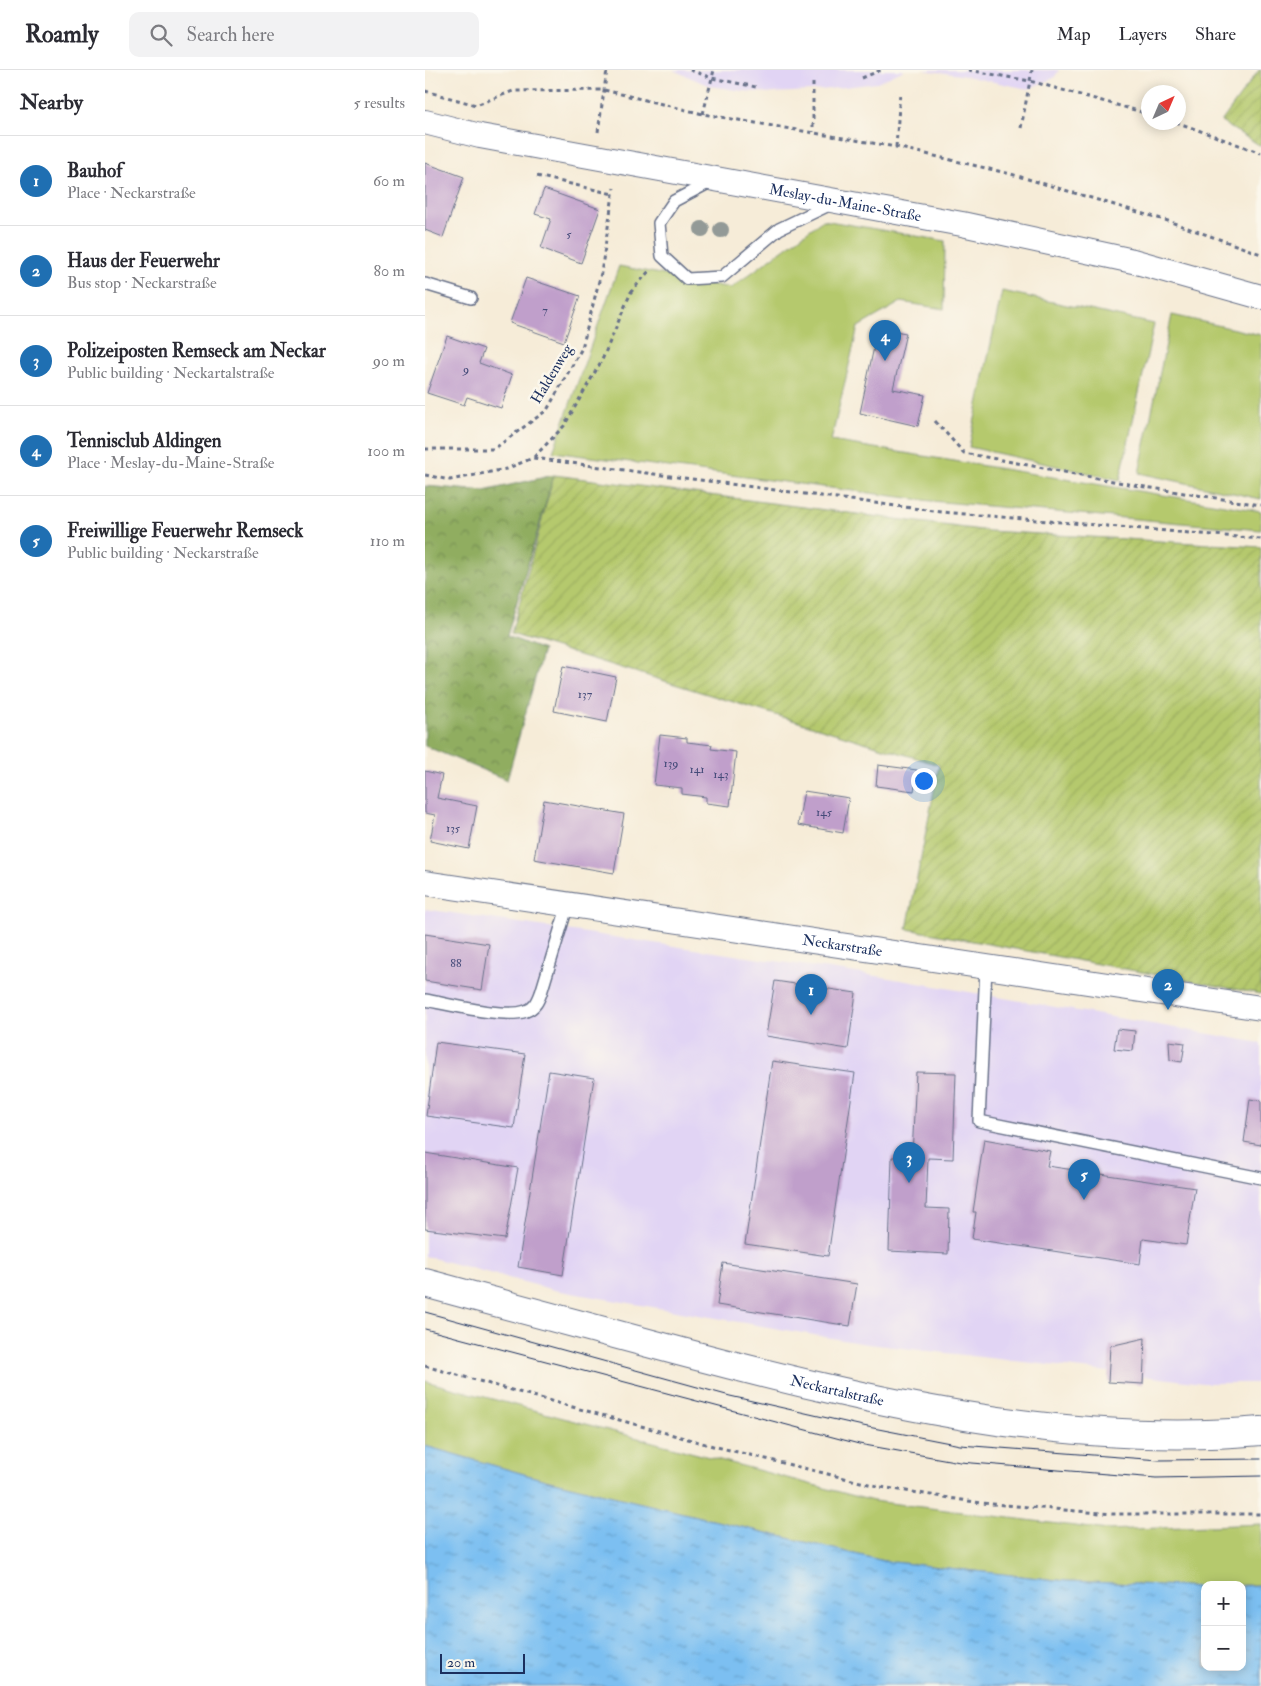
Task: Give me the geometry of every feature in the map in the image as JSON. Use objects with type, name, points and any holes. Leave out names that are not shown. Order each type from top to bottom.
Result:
[{"type":"main road","name":"Neckartalstraße","points":[[425,1283],[740,1367],[909,1407],[1019,1424],[1149,1434],[1261,1431]]},
{"type":"street","name":"Meslay-du-Maine-Straße","points":[[425,122],[481,136],[962,224],[1133,261],[1261,297]]},
{"type":"street","name":"Neckarstraße","points":[[425,883],[1261,1008]]},
{"type":"lane","points":[[716,179],[674,200],[659,223],[661,256],[687,279],[722,277],[779,229],[838,201]]},
{"type":"lane","points":[[425,284],[471,298]]},
{"type":"lane","points":[[425,1000],[509,1014],[536,1005],[568,904]]},
{"type":"lane","points":[[986,967],[979,1120],[1261,1178]]},
{"type":"path","points":[[594,157],[607,70]]},
{"type":"path","points":[[690,70],[712,78],[756,87]]},
{"type":"path","points":[[703,114],[714,70]]},
{"type":"path","points":[[862,78],[881,70]]},
{"type":"path","points":[[968,70],[1030,81],[1141,112]]},
{"type":"path","points":[[1021,128],[1032,70]]},
{"type":"path","points":[[813,83],[813,132]]},
{"type":"path","points":[[425,91],[476,104],[513,91],[603,90],[703,114],[896,147],[1011,174],[1168,220],[1261,254]]},
{"type":"path","points":[[896,147],[900,92]]},
{"type":"path","points":[[1186,126],[1261,153]]},
{"type":"path","name":"Haldenweg","points":[[425,449],[494,449],[547,410],[581,348],[601,273],[619,162]]},
{"type":"path","points":[[425,475],[450,480],[506,469],[533,458],[565,426],[603,360],[631,292],[661,256]]},
{"type":"path","points":[[935,421],[964,453],[1139,486],[1261,505]]},
{"type":"path","points":[[533,458],[942,512],[1261,539]]},
{"type":"path","points":[[425,1366],[713,1446],[881,1487],[981,1503],[1112,1514],[1261,1514]]},
{"type":"shaded area","points":[[673,70],[904,70],[877,83],[813,91],[772,93],[710,86]]},
{"type":"shaded area","points":[[923,70],[1059,70],[1054,78],[1028,89],[960,75]]},
{"type":"shaded area","points":[[425,909],[883,977],[1261,1043],[1261,1383],[1203,1383],[860,1343],[554,1290],[425,1256]]},
{"type":"green space","points":[[1259,70],[1261,70],[1261,146],[1221,122]]},
{"type":"green space","points":[[823,220],[945,241],[944,309],[901,302],[858,327],[831,441],[1261,511],[1261,530],[931,501],[553,452],[619,266],[731,288]]},
{"type":"green space","points":[[1002,291],[1154,324],[1120,480],[969,447]]},
{"type":"green space","points":[[1172,315],[1261,335],[1261,499],[1139,473]]},
{"type":"green space","points":[[554,475],[507,636],[543,650],[507,780],[425,746],[425,486],[484,491]]},
{"type":"green space","points":[[554,475],[989,531],[1261,547],[1261,994],[907,929],[939,765],[511,634]]},
{"type":"green space","points":[[425,1381],[873,1501],[1107,1530],[1261,1524],[1261,1585],[1246,1585],[1246,1581],[1201,1581],[1201,1587],[1066,1581],[884,1561],[545,1480],[425,1446]]},
{"type":"water","points":[[425,1446],[545,1480],[884,1561],[1066,1581],[1201,1587],[1201,1671],[1246,1671],[1246,1586],[1261,1585],[1261,1686],[425,1686]]},
{"type":"building","points":[[425,163],[464,177],[443,237],[425,230]]},
{"type":"building","points":[[544,189],[600,209],[581,263],[541,248],[551,219],[535,214]]},
{"type":"building","points":[[526,278],[580,296],[564,342],[510,323]]},
{"type":"building","points":[[878,328],[906,333],[893,389],[925,395],[918,426],[860,413]]},
{"type":"building","points":[[447,336],[484,349],[479,363],[512,375],[501,408],[467,397],[464,405],[427,393]]},
{"type":"building","points":[[563,666],[616,677],[607,722],[554,711]]},
{"type":"building","points":[[660,735],[687,738],[687,742],[712,745],[711,749],[736,752],[730,806],[706,803],[706,797],[682,794],[682,788],[654,785]]},
{"type":"building","points":[[878,765],[917,770],[914,791],[876,786]]},
{"type":"building","points":[[425,771],[442,775],[437,798],[477,806],[469,849],[430,841],[435,815],[425,813]]},
{"type":"building","points":[[804,791],[849,798],[843,833],[798,825]]},
{"type":"building","points":[[544,800],[624,814],[614,873],[534,859]]},
{"type":"building","points":[[425,934],[489,944],[482,990],[425,981]]},
{"type":"building","points":[[775,981],[856,993],[848,1049],[766,1036]]},
{"type":"building","points":[[1117,1029],[1135,1031],[1133,1051],[1114,1049]]},
{"type":"building","points":[[1169,1041],[1185,1043],[1182,1062],[1170,1060]]},
{"type":"building","points":[[436,1042],[525,1054],[514,1128],[426,1116]]},
{"type":"building","points":[[772,1061],[855,1073],[828,1256],[745,1244]]},
{"type":"building","points":[[549,1071],[594,1078],[563,1275],[518,1267]]},
{"type":"building","points":[[916,1072],[956,1073],[953,1159],[928,1158],[926,1208],[949,1209],[948,1254],[889,1251],[892,1157],[912,1157]]},
{"type":"building","points":[[1250,1099],[1261,1101],[1261,1145],[1244,1142]]},
{"type":"building","points":[[984,1139],[1050,1151],[1047,1166],[1195,1188],[1186,1245],[1143,1239],[1140,1264],[972,1239],[976,1212],[973,1212]]},
{"type":"building","points":[[425,1153],[518,1168],[505,1239],[425,1229]]},
{"type":"building","points":[[723,1263],[857,1284],[850,1326],[717,1305]]},
{"type":"building","points":[[1145,1338],[1143,1384],[1108,1382],[1110,1346]]},
{"type":"tram line","points":[[425,1312],[730,1396],[863,1426],[960,1445],[1159,1460],[1261,1459]]},
{"type":"tram line","points":[[425,1329],[859,1444],[960,1462],[1156,1478],[1261,1476]]},
{"type":"place","name":"Tennisclub Aldingen","points":[[885,361]]},
{"type":"place","name":"Haus der Feuerwehr","points":[[1168,1010]]},
{"type":"place","name":"Bauhof","points":[[811,1015]]},
{"type":"place","name":"Polizeiposten Remseck am Neckar","points":[[909,1183]]},
{"type":"place","name":"Freiwillige Feuerwehr Remseck","points":[[1084,1200]]}]
